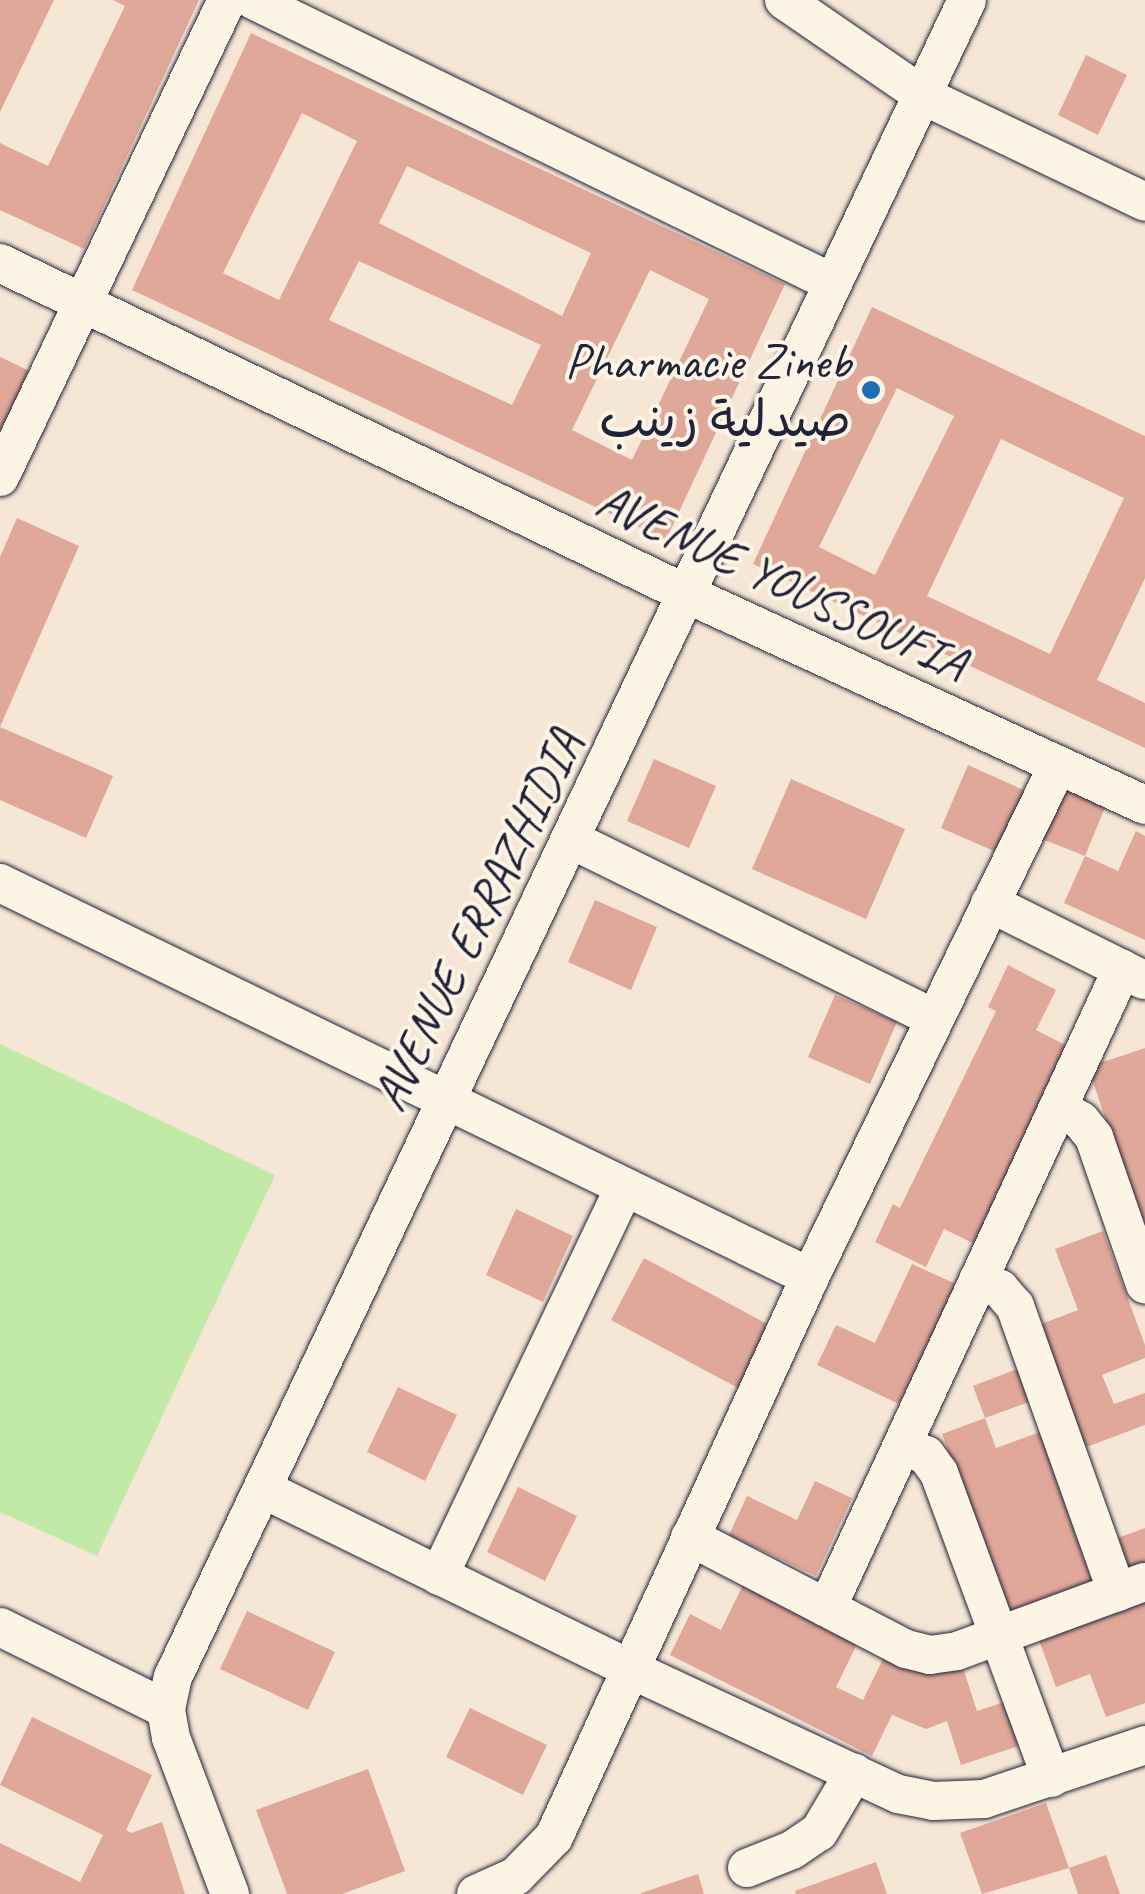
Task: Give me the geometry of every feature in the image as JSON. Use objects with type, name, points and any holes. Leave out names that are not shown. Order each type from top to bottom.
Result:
[{"type":"street","points":[[0,478],[80,303],[228,0]]},
{"type":"street","points":[[253,0],[833,283]]},
{"type":"street","points":[[784,0],[922,95],[1145,202]]},
{"type":"street","name":"AVENUE ERRAZHIDIA","points":[[166,1709],[174,1678],[443,1101],[689,595],[968,0]]},
{"type":"street","name":"AVENUE YOUSSOUFIA","points":[[0,263],[689,595],[1145,806]]},
{"type":"street","points":[[476,1894],[534,1880],[810,1278],[1058,766]]},
{"type":"street","points":[[572,840],[934,1018]]},
{"type":"street","points":[[0,882],[623,1190],[810,1278]]},
{"type":"street","points":[[827,1608],[1058,1108],[1133,975],[990,903]]},
{"type":"street","points":[[1058,1108],[1081,1121],[1094,1137],[1145,1284]]},
{"type":"street","points":[[439,1576],[623,1190]]},
{"type":"street","points":[[690,1538],[918,1653],[944,1654],[1131,1587],[1015,1306],[1000,1288],[978,1280]]},
{"type":"street","points":[[902,1446],[926,1455],[939,1473],[1051,1778]]},
{"type":"street","points":[[263,1489],[630,1669],[898,1794],[959,1802],[1004,1795],[1145,1744]]},
{"type":"street","points":[[0,1627],[166,1709],[171,1738],[230,1894]]},
{"type":"street","points":[[747,1868],[792,1850],[819,1832],[854,1773]]},
{"type":"green space","points":[[0,1044],[275,1175],[97,1556],[0,1512]]},
{"type":"building","points":[[0,0],[54,0],[0,112]]},
{"type":"building","points":[[113,0],[199,0],[84,249],[0,210],[0,143],[48,166],[125,6]]},
{"type":"building","points":[[251,33],[785,284],[666,540],[132,290]],"holes":[[[302,113],[357,141],[279,300],[223,273]],[[407,166],[591,253],[562,316],[379,223]],[[359,261],[541,345],[512,405],[329,320]],[[650,270],[709,299],[632,460],[572,430]]]},
{"type":"building","points":[[1086,55],[1127,75],[1098,135],[1058,115]]},
{"type":"building","points":[[872,307],[1145,436],[1145,578],[1097,680],[1145,703],[1145,748],[753,564]],"holes":[[[897,388],[954,416],[875,575],[819,547]],[[1001,439],[1124,498],[1050,654],[927,596]]]},
{"type":"building","points":[[0,357],[36,374],[0,454]]},
{"type":"building","points":[[17,518],[79,546],[0,727],[0,557]]},
{"type":"building","points":[[0,727],[113,776],[86,838],[0,800]]},
{"type":"building","points":[[654,759],[716,786],[689,848],[627,821]]},
{"type":"building","points":[[968,765],[1030,793],[1003,855],[941,828]]},
{"type":"building","points":[[791,779],[905,829],[866,919],[752,869]]},
{"type":"building","points":[[1063,788],[1106,805],[1085,856],[1042,839]]},
{"type":"building","points":[[1136,831],[1145,836],[1145,940],[1064,903],[1085,856],[1118,871]]},
{"type":"building","points":[[595,900],[657,927],[631,990],[568,962]]},
{"type":"building","points":[[1008,965],[1056,990],[1036,1030],[1081,1053],[985,1249],[944,1229],[926,1267],[875,1242],[893,1204],[900,1208],[996,1011],[988,1007]]},
{"type":"building","points":[[835,995],[897,1022],[870,1084],[808,1057]]},
{"type":"building","points":[[1145,1048],[1145,1232],[1144,1233],[1088,1067]]},
{"type":"building","points":[[516,1209],[573,1236],[543,1302],[486,1275]]},
{"type":"building","points":[[1103,1231],[1145,1345],[1145,1358],[1102,1375],[1114,1404],[1145,1393],[1145,1425],[1081,1449],[1036,1326],[1078,1310],[1055,1249]]},
{"type":"building","points":[[644,1258],[771,1326],[738,1388],[611,1320]]},
{"type":"building","points":[[912,1264],[956,1284],[899,1404],[817,1365],[836,1325],[875,1343]]},
{"type":"building","points":[[1020,1368],[1032,1401],[985,1418],[973,1386]]},
{"type":"building","points":[[398,1387],[457,1415],[425,1481],[367,1452]]},
{"type":"building","points":[[985,1418],[996,1448],[1043,1431],[1099,1580],[1009,1614],[942,1434]]},
{"type":"building","points":[[815,1481],[852,1498],[816,1576],[729,1535],[747,1496],[797,1520]]},
{"type":"building","points":[[518,1487],[577,1516],[545,1581],[487,1552]]},
{"type":"building","points":[[1145,1528],[1145,1563],[1127,1570],[1115,1539]]},
{"type":"building","points":[[743,1585],[858,1642],[836,1687],[863,1700],[885,1655],[932,1675],[962,1665],[977,1711],[1011,1700],[1025,1744],[961,1765],[947,1721],[926,1729],[892,1715],[872,1756],[670,1655],[690,1614],[721,1630]]},
{"type":"building","points":[[1145,1600],[1145,1703],[1106,1717],[1090,1674],[1056,1687],[1039,1640]]},
{"type":"building","points":[[247,1611],[335,1652],[308,1710],[220,1669]]},
{"type":"building","points":[[470,1708],[547,1745],[523,1795],[446,1757]]},
{"type":"building","points":[[32,1717],[152,1775],[126,1830],[131,1833],[162,1822],[185,1894],[0,1894],[0,1843],[80,1882],[103,1835],[0,1785]]},
{"type":"building","points":[[368,1769],[405,1871],[342,1894],[287,1894],[256,1810]]},
{"type":"building","points":[[1046,1803],[1069,1868],[982,1894],[960,1833]]},
{"type":"building","points":[[1106,1855],[1120,1894],[1078,1894],[1069,1868]]},
{"type":"building","points":[[876,1862],[887,1894],[796,1894],[795,1891]]},
{"type":"building","points":[[698,1874],[704,1894],[641,1894],[641,1893]]},
{"type":"place","name":"Pharmacie Zineb صيدلية زينب","points":[[871,390]]}]
